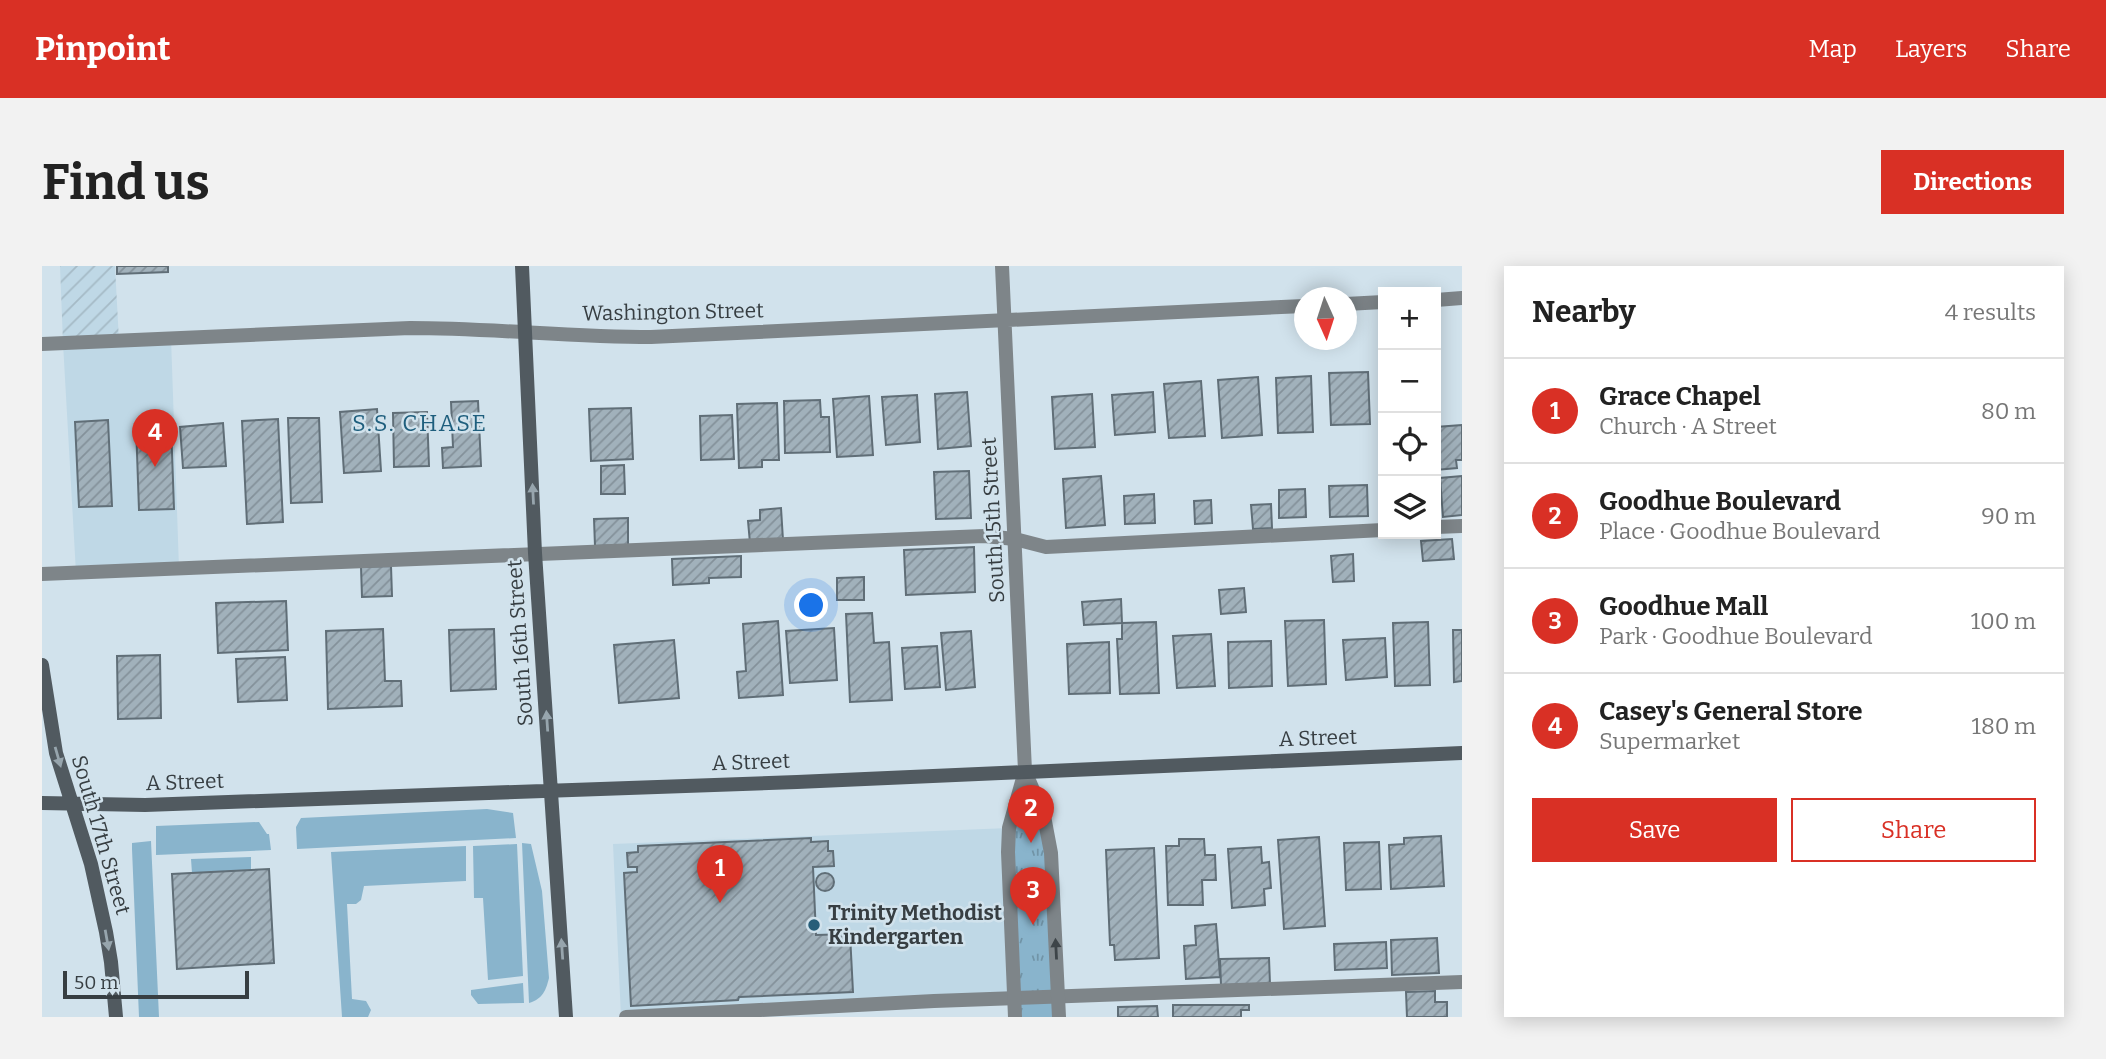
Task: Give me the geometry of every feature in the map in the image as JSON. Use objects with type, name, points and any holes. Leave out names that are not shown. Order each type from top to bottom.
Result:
[{"type":"main road","name":"South 16th Street","points":[[522,266],[535,552],[566,1017]]},
{"type":"main road","name":"South 17th Street","points":[[42,665],[52,733],[91,864],[106,932],[116,1017]]},
{"type":"main road","name":"A Street","points":[[42,803],[145,805],[797,782],[1462,753]]},
{"type":"street","name":"South 15th Street","points":[[1003,266],[1025,771]]},
{"type":"street","points":[[1441,300],[1462,298]]},
{"type":"street","points":[[1357,303],[1378,302]]},
{"type":"street","name":"Washington Street","points":[[42,344],[410,328],[651,337],[1294,307]]},
{"type":"street","points":[[1441,527],[1462,526]]},
{"type":"street","points":[[42,574],[971,536],[1014,539],[1046,547],[1378,530]]},
{"type":"street","points":[[1025,771],[1044,816],[1051,853],[1059,1017]]},
{"type":"street","points":[[1015,1017],[1008,852],[1009,828],[1025,771]]},
{"type":"street","points":[[626,1017],[934,1001],[1462,982]]},
{"type":"shaded area","points":[[60,266],[115,266],[119,341],[63,343]]},
{"type":"shaded area","points":[[171,338],[179,568],[76,573],[63,343]]},
{"type":"shaded area","name":"Trinity Methodist Kindergarten","points":[[1009,828],[1014,999],[621,1017],[613,844]]},
{"type":"green space","points":[[1025,771],[1044,816],[1059,1017],[1015,1017],[1008,852]]},
{"type":"green space","points":[[487,809],[513,813],[516,838],[297,849],[296,827],[301,818]]},
{"type":"green space","points":[[259,822],[269,834],[271,850],[156,855],[156,826]]},
{"type":"green space","points":[[151,841],[159,1017],[139,1017],[132,843]]},
{"type":"green space","points":[[522,843],[531,844],[542,891],[549,978],[543,994],[529,1003]]},
{"type":"green space","points":[[517,844],[523,976],[488,980],[483,898],[474,898],[473,846]]},
{"type":"green space","points":[[466,846],[466,881],[364,886],[361,900],[356,904],[347,904],[352,999],[366,1001],[371,1010],[368,1017],[342,1017],[331,852]]},
{"type":"green space","points":[[251,857],[251,870],[192,873],[191,859]]},
{"type":"green space","points":[[523,983],[524,1003],[478,1004],[471,995],[471,990]]},
{"type":"building","points":[[117,266],[168,266],[168,272],[117,274]]},
{"type":"building","points":[[1368,372],[1370,424],[1331,425],[1329,373]]},
{"type":"building","points":[[1311,376],[1313,432],[1278,433],[1276,378]]},
{"type":"building","points":[[1258,377],[1262,435],[1222,438],[1218,380]]},
{"type":"building","points":[[1201,381],[1205,436],[1169,438],[1164,384]]},
{"type":"building","points":[[967,392],[971,446],[938,449],[935,394]]},
{"type":"building","points":[[1153,392],[1155,432],[1115,435],[1112,395]]},
{"type":"building","points":[[1092,394],[1095,447],[1055,449],[1052,397]]},
{"type":"building","points":[[917,395],[920,442],[886,445],[882,397]]},
{"type":"building","points":[[869,396],[873,455],[837,457],[833,399]]},
{"type":"building","points":[[820,400],[821,417],[829,417],[830,452],[785,453],[784,401]]},
{"type":"building","points":[[478,401],[481,466],[443,468],[442,448],[453,447],[451,402]]},
{"type":"building","points":[[777,403],[779,460],[762,460],[762,467],[739,468],[737,404]]},
{"type":"building","points":[[631,408],[633,459],[591,461],[589,409]]},
{"type":"building","points":[[377,409],[381,471],[344,473],[340,412]]},
{"type":"building","points":[[427,412],[429,466],[394,467],[393,413]]},
{"type":"building","points":[[732,415],[734,459],[701,460],[700,416]]},
{"type":"building","points":[[288,418],[319,418],[322,502],[291,503]]},
{"type":"building","points":[[278,419],[283,522],[247,524],[242,421]]},
{"type":"building","points":[[108,420],[112,506],[79,507],[75,422]]},
{"type":"building","points":[[223,423],[226,466],[183,468],[180,427]]},
{"type":"building","points":[[171,424],[174,509],[139,510],[136,425]]},
{"type":"building","points":[[1462,425],[1462,460],[1456,460],[1457,468],[1441,470],[1441,427]]},
{"type":"building","points":[[624,465],[625,494],[601,494],[601,466]]},
{"type":"building","points":[[969,471],[971,518],[936,519],[934,472]]},
{"type":"building","points":[[1101,476],[1105,525],[1066,528],[1063,479]]},
{"type":"building","points":[[1462,476],[1462,515],[1443,517],[1441,478]]},
{"type":"building","points":[[1367,485],[1368,516],[1330,517],[1329,486]]},
{"type":"building","points":[[1305,489],[1306,517],[1279,518],[1279,490]]},
{"type":"building","points":[[1154,494],[1155,523],[1125,524],[1124,496]]},
{"type":"building","points":[[1211,500],[1212,523],[1195,524],[1194,501]]},
{"type":"building","points":[[1271,504],[1272,528],[1253,529],[1251,505]]},
{"type":"building","points":[[781,508],[783,540],[750,543],[748,521],[760,520],[760,510]]},
{"type":"building","points":[[628,518],[628,545],[595,546],[594,519]]},
{"type":"building","points":[[1452,539],[1454,559],[1423,561],[1421,541]]},
{"type":"building","points":[[974,547],[975,592],[906,595],[904,550]]},
{"type":"building","points":[[1353,554],[1354,581],[1333,582],[1331,556]]},
{"type":"building","points":[[741,556],[741,577],[709,578],[709,583],[673,585],[672,559]]},
{"type":"building","points":[[391,566],[392,596],[362,597],[361,567]]},
{"type":"building","points":[[864,577],[864,600],[837,600],[837,578]]},
{"type":"building","points":[[1244,588],[1246,612],[1221,614],[1219,590]]},
{"type":"building","points":[[1121,599],[1122,623],[1084,625],[1082,602]]},
{"type":"building","points":[[286,601],[288,650],[218,653],[216,603]]},
{"type":"building","points":[[872,613],[874,643],[889,642],[892,700],[850,702],[846,614]]},
{"type":"building","points":[[1324,620],[1326,684],[1288,686],[1285,621]]},
{"type":"building","points":[[778,621],[783,695],[739,698],[737,672],[746,671],[743,624]]},
{"type":"building","points":[[1156,622],[1159,693],[1120,694],[1117,639],[1122,639],[1122,623]]},
{"type":"building","points":[[1428,622],[1430,685],[1395,686],[1393,623]]},
{"type":"building","points":[[834,628],[837,680],[790,683],[786,631]]},
{"type":"building","points":[[383,629],[385,681],[401,681],[402,706],[328,709],[326,631]]},
{"type":"building","points":[[494,629],[496,689],[451,691],[449,630]]},
{"type":"building","points":[[1453,630],[1462,630],[1462,681],[1454,682]]},
{"type":"building","points":[[971,631],[975,687],[946,690],[941,633]]},
{"type":"building","points":[[1211,634],[1215,686],[1177,688],[1173,636]]},
{"type":"building","points":[[1385,638],[1387,677],[1346,680],[1343,640]]},
{"type":"building","points":[[674,640],[679,698],[619,703],[614,645]]},
{"type":"building","points":[[1271,641],[1272,686],[1229,688],[1228,642]]},
{"type":"building","points":[[1109,642],[1110,693],[1069,694],[1067,644]]},
{"type":"building","points":[[937,646],[940,687],[905,689],[902,648]]},
{"type":"building","points":[[160,655],[161,718],[118,719],[117,656]]},
{"type":"building","points":[[285,657],[287,700],[238,702],[236,659]]},
{"type":"building","points":[[1441,836],[1444,886],[1391,889],[1389,845],[1404,844],[1404,838]]},
{"type":"building","points":[[1319,837],[1325,926],[1284,929],[1278,840]]},
{"type":"building","points":[[811,838],[811,842],[828,841],[828,851],[833,851],[834,866],[813,867],[816,935],[850,934],[853,992],[739,997],[738,1000],[631,1006],[624,873],[637,872],[637,867],[628,867],[627,853],[638,852],[638,846]]},
{"type":"building","points":[[1179,839],[1204,839],[1205,855],[1215,855],[1216,880],[1202,880],[1203,905],[1168,905],[1166,846],[1179,846]]},
{"type":"building","points":[[1379,842],[1381,889],[1346,890],[1344,843]]},
{"type":"building","points":[[1261,847],[1262,863],[1269,862],[1271,888],[1264,889],[1265,905],[1232,908],[1228,849]]},
{"type":"building","points":[[1154,848],[1159,958],[1115,960],[1114,945],[1110,945],[1106,850]]},
{"type":"building","points":[[269,869],[274,963],[177,969],[172,874]]},
{"type":"building","points":[[821,873],[829,873],[834,882],[832,889],[821,891],[816,886],[816,878]]},
{"type":"building","points":[[1216,924],[1220,977],[1186,979],[1184,946],[1196,945],[1195,926]]},
{"type":"building","points":[[1437,938],[1439,973],[1392,975],[1391,940]]},
{"type":"building","points":[[1386,942],[1387,968],[1335,970],[1334,944]]},
{"type":"building","points":[[1269,958],[1270,984],[1221,985],[1220,959]]},
{"type":"building","points":[[1435,991],[1435,1002],[1447,1002],[1447,1017],[1407,1017],[1406,992]]},
{"type":"building","points":[[1173,1005],[1249,1005],[1249,1010],[1241,1010],[1241,1017],[1173,1017]]},
{"type":"building","points":[[1157,1006],[1158,1017],[1118,1017],[1118,1007]]},
{"type":"place","name":"Casey's General Store","points":[[155,467]]},
{"type":"place","name":"Goodhue Boulevard","points":[[1031,843]]},
{"type":"place","name":"Grace Chapel","points":[[720,903]]},
{"type":"place","name":"Trinity Methodist Kindergarten","points":[[814,925]]},
{"type":"place","name":"Goodhue Mall","points":[[1033,925]]},
{"type":"district","name":"S.S. CHASE","points":[[420,423]]}]
